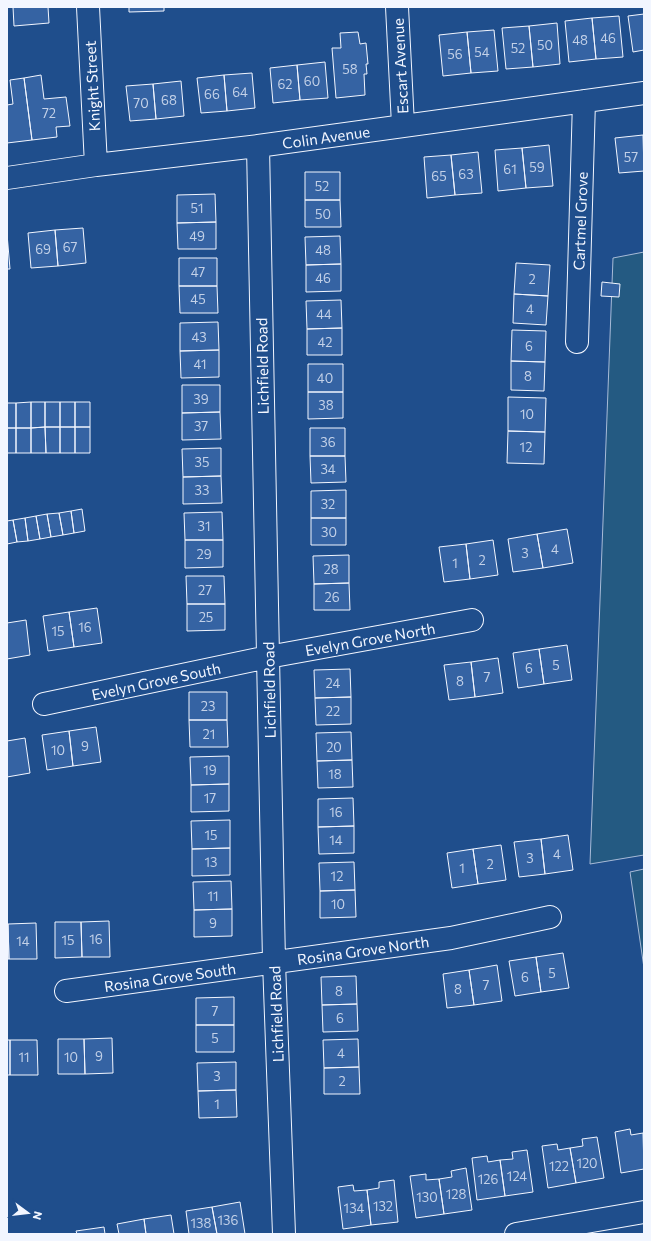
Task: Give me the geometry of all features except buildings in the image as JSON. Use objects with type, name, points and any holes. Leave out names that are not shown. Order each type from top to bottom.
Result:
[{"type":"street","name":"Knight Street","points":[[88,7],[96,165]]},
{"type":"street","name":"Escart Avenue","points":[[398,7],[403,125]]},
{"type":"street","name":"Colin Avenue","points":[[7,178],[96,165],[258,146],[644,92]]},
{"type":"street","name":"Cartmel Grove","points":[[577,342],[584,101]]},
{"type":"street","name":"Lichfield Road","points":[[258,146],[274,962],[284,1234]]},
{"type":"street","name":"Evelyn Grove North","points":[[268,657],[472,620]]},
{"type":"street","name":"Evelyn Grove South","points":[[44,704],[268,657]]},
{"type":"street","name":"Rosina Grove North","points":[[274,962],[451,938],[550,917]]},
{"type":"street","name":"Rosina Grove South","points":[[66,991],[274,962]]},
{"type":"street","points":[[516,1234],[644,1212]]},
{"type":"shaded area","points":[[644,252],[644,855],[590,864],[613,258]]},
{"type":"shaded area","points":[[644,869],[644,968],[630,872]]}]
